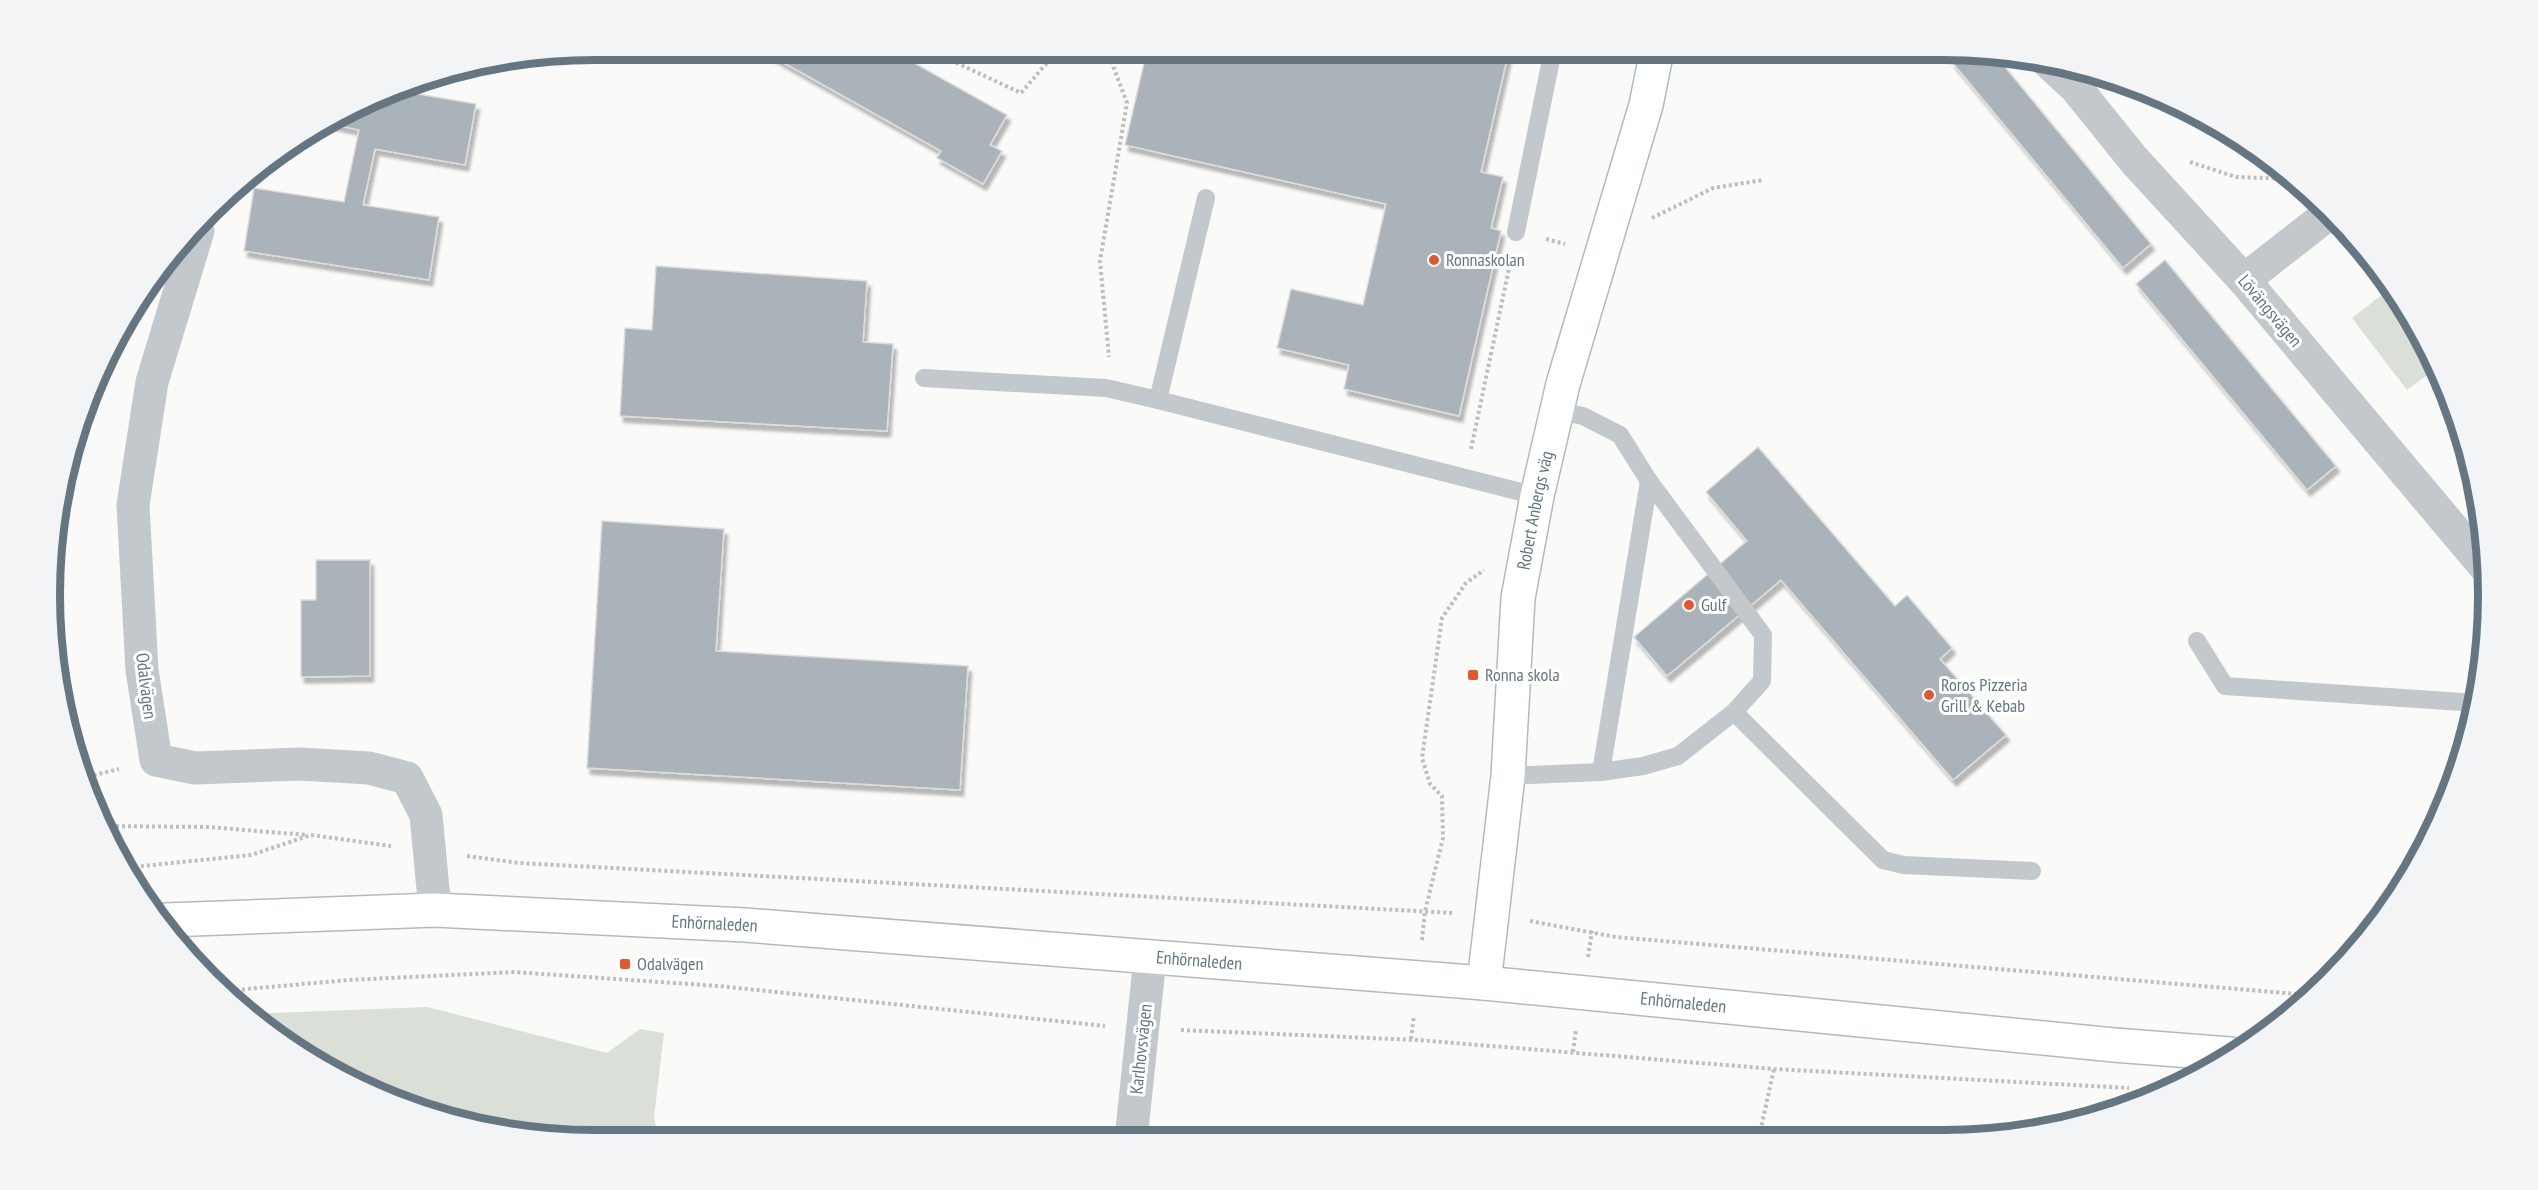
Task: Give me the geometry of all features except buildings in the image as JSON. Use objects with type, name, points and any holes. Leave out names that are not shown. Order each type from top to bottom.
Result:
[{"type":"street","name":"Robert Anbergs väg","points":[[1484,983],[1508,776],[1518,598],[1537,496],[1557,411],[1646,105],[1655,60]]},
{"type":"street","name":"Lövängsvägen","points":[[2060,73],[2076,88],[2134,160],[2244,280],[2477,557]]},
{"type":"street","points":[[2244,280],[2323,219]]},
{"type":"street","name":"Odalvägen","points":[[195,239],[152,382],[133,505],[142,670],[156,760],[195,768],[300,764],[369,768],[407,778],[426,815],[435,910]]},
{"type":"street","name":"Enhörnaleden","points":[[171,921],[435,910],[745,925],[1484,983],[2114,1045],[2218,1053]]},
{"type":"street","name":"Karlhovsvägen","points":[[1132,1130],[1150,958]]},
{"type":"lane","points":[[1516,232],[1551,60]]},
{"type":"lane","points":[[1158,399],[1206,198]]},
{"type":"lane","points":[[924,378],[1113,389],[1537,496]]},
{"type":"lane","points":[[1508,776],[1601,772],[1643,766],[1678,756],[1734,712],[1762,681],[1763,635],[1649,481],[1620,435],[1583,416],[1557,411]]},
{"type":"lane","points":[[1601,772],[1649,481]]},
{"type":"lane","points":[[2197,641],[2225,686],[2467,702]]},
{"type":"lane","points":[[1734,712],[1883,860],[1904,865],[2032,872]]},
{"type":"path","points":[[951,60],[1022,93],[1050,60]]},
{"type":"path","points":[[1111,60],[1128,103],[1100,261],[1113,389]]},
{"type":"path","points":[[2134,160],[2157,151],[2236,177],[2278,179]]},
{"type":"path","points":[[1651,219],[1713,188],[1763,180]]},
{"type":"path","points":[[1465,478],[1516,232],[1602,254]]},
{"type":"path","points":[[112,826],[208,828],[311,835],[519,863],[1493,915],[1616,937],[2299,994]]},
{"type":"path","points":[[135,867],[251,855],[311,835]]},
{"type":"path","points":[[236,991],[348,980],[514,972],[718,986],[1143,1030],[1417,1040],[1774,1069],[2132,1088]]},
{"type":"path","points":[[1761,1130],[1774,1069]]},
{"type":"shaded area","points":[[2384,293],[2423,358],[2435,386],[2427,375],[2407,390],[2352,318]]},
{"type":"shaded area","points":[[427,1007],[607,1053],[640,1029],[664,1033],[654,1117],[657,1130],[560,1129],[525,1125],[491,1120],[423,1102],[358,1075],[327,1058],[262,1014]]},
{"type":"place","name":"Ronnaskolan","points":[[1434,260]]},
{"type":"place","name":"Gulf","points":[[1689,605]]},
{"type":"place","name":"Ronna skola","points":[[1473,675]]},
{"type":"place","name":"Roros Pizzeria Grill & Kebab","points":[[1929,695]]},
{"type":"place","name":"Odalvägen","points":[[625,964]]}]
